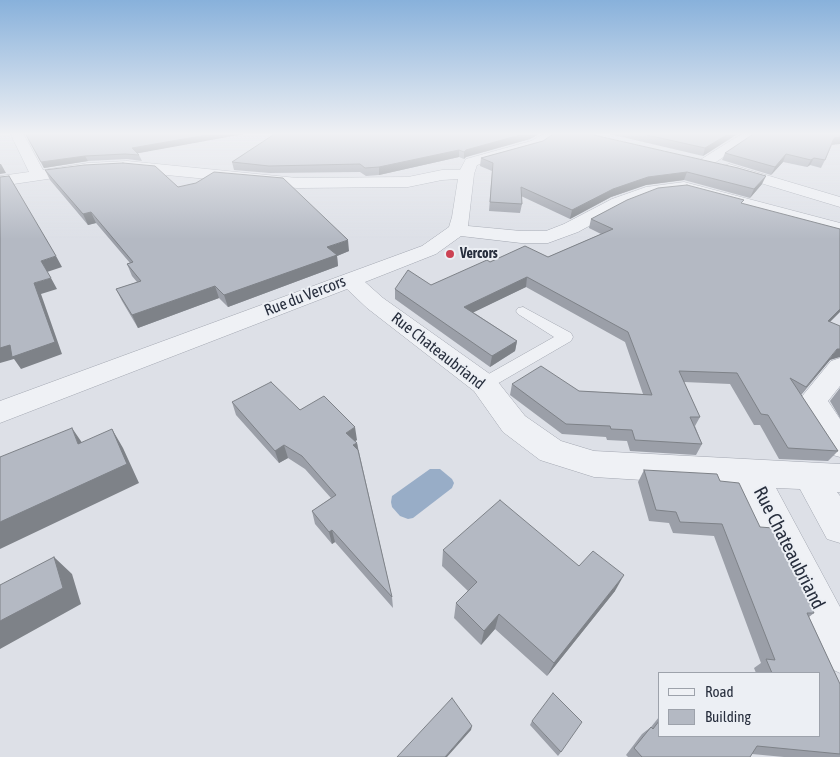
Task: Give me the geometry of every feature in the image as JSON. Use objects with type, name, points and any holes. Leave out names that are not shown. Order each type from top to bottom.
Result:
[{"type":"street","points":[[35,168],[39,176]]},
{"type":"street","points":[[0,181],[86,168]]},
{"type":"street","points":[[158,168],[254,180],[311,184],[408,182],[442,175],[466,174]]},
{"type":"street","points":[[468,168],[461,217],[456,230],[521,237],[548,237],[571,228],[618,203],[652,190],[684,187],[840,228]]},
{"type":"street","points":[[723,168],[840,202]]},
{"type":"street","points":[[773,210],[840,214]]},
{"type":"street","name":"Rue du Vercors","points":[[0,412],[429,250],[456,230]]},
{"type":"street","name":"Rue Chateaubriand","points":[[349,279],[375,303],[484,384],[514,424],[551,451],[594,464],[825,477],[840,527]]},
{"type":"street","points":[[840,367],[813,400],[840,445]]},
{"type":"street","name":"Rue Chateaubriand","points":[[751,473],[840,650]]},
{"type":"lane","points":[[484,384],[565,337],[523,311]]},
{"type":"water","points":[[430,469],[440,469],[452,479],[454,483],[452,488],[413,518],[408,519],[400,516],[392,507],[392,496]]},
{"type":"building","points":[[158,168],[178,187],[196,183],[214,172],[283,178],[348,240],[327,247],[337,255],[224,295],[215,286],[132,315],[116,289],[141,281],[127,264],[133,262],[91,212],[83,214],[45,170]]},
{"type":"building","points":[[493,168],[739,168],[766,176],[754,189],[687,172],[648,177],[613,189],[572,210],[521,187],[522,204],[490,202]]},
{"type":"building","points":[[9,176],[56,256],[41,261],[51,278],[34,283],[55,342],[12,357],[10,345],[0,348],[0,177]]},
{"type":"building","points":[[687,185],[744,200],[741,203],[840,229],[840,309],[828,321],[840,326],[840,349],[837,349],[806,387],[790,378],[838,451],[788,448],[768,415],[761,414],[737,373],[679,371],[700,417],[690,417],[702,444],[635,440],[632,430],[611,429],[610,426],[566,424],[512,384],[541,366],[579,391],[652,395],[628,332],[527,277],[464,307],[517,341],[492,356],[395,289],[408,270],[431,285],[487,260],[490,262],[525,246],[548,257],[613,229],[591,219],[627,200],[658,188]]},
{"type":"building","points":[[271,382],[300,410],[324,396],[355,427],[346,433],[357,443],[353,445],[358,450],[392,597],[332,530],[329,532],[312,511],[336,495],[302,456],[284,445],[275,451],[232,402]]},
{"type":"building","points":[[72,428],[78,444],[112,429],[127,464],[0,522],[0,457]]},
{"type":"building","points":[[644,470],[717,474],[720,481],[739,483],[760,527],[773,528],[814,613],[807,613],[840,684],[840,754],[757,746],[750,757],[642,757],[634,748],[651,727],[653,729],[658,722],[658,737],[820,737],[820,672],[772,672],[766,659],[775,660],[722,524],[680,522],[676,512],[656,510]]},
{"type":"building","points":[[500,500],[579,566],[593,551],[624,575],[554,663],[499,614],[484,631],[456,603],[477,582],[443,550]]},
{"type":"building","points":[[54,557],[63,588],[0,621],[0,585]]},
{"type":"building","points":[[553,693],[582,722],[561,752],[532,721]]},
{"type":"building","points":[[452,698],[472,726],[445,757],[397,757]]},
{"type":"place","name":"Vercors","points":[[450,254]]}]
